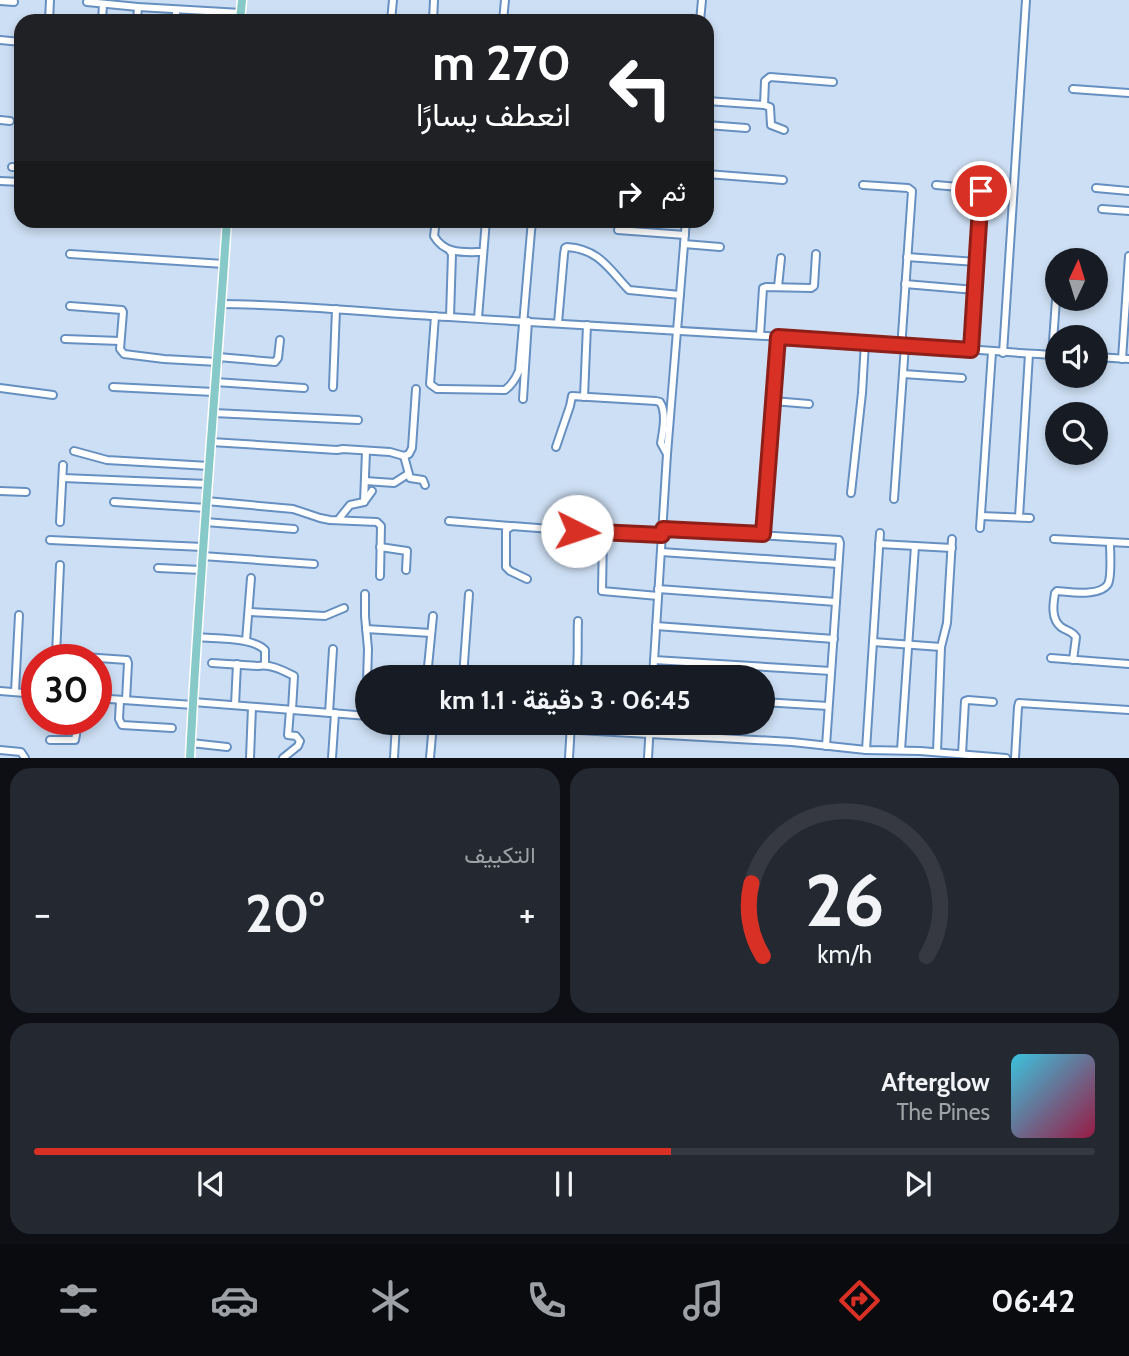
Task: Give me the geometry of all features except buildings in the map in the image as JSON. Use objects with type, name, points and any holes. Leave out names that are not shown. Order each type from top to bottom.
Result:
[{"type":"main road","points":[[190,758],[226,228]]},
{"type":"street","points":[[1003,353],[1026,0]]},
{"type":"street","points":[[0,1],[14,2]]},
{"type":"street","points":[[87,2],[213,14]]},
{"type":"street","points":[[102,14],[103,4]]},
{"type":"street","points":[[138,7],[138,14]]},
{"type":"street","points":[[764,104],[765,81],[770,77],[832,82]]},
{"type":"street","points":[[1073,89],[1129,93]]},
{"type":"street","points":[[714,101],[764,104],[770,107],[771,125],[784,130]]},
{"type":"street","points":[[0,120],[10,121]]},
{"type":"street","points":[[714,126],[746,128]]},
{"type":"street","points":[[714,175],[783,180]]},
{"type":"street","points":[[863,185],[911,190],[902,335],[905,345],[894,499]]},
{"type":"street","points":[[936,185],[981,189],[971,350]]},
{"type":"street","points":[[1096,188],[1129,191]]},
{"type":"street","points":[[1102,209],[1129,211]]},
{"type":"street","points":[[436,228],[435,239],[450,251],[452,257],[450,317]]},
{"type":"street","points":[[478,318],[485,228]]},
{"type":"street","points":[[523,399],[532,228]]},
{"type":"street","points":[[654,665],[685,228]]},
{"type":"street","points":[[618,230],[685,235]]},
{"type":"street","points":[[684,244],[720,247]]},
{"type":"street","points":[[558,323],[564,254],[567,247],[581,249],[606,263],[629,290],[680,295]]},
{"type":"street","points":[[450,251],[483,252]]},
{"type":"street","points":[[70,254],[224,264]]},
{"type":"street","points":[[760,335],[763,288],[813,287],[816,254]]},
{"type":"street","points":[[907,257],[976,262]]},
{"type":"street","points":[[1108,358],[1126,359],[1129,257]]},
{"type":"street","points":[[778,287],[780,258]]},
{"type":"street","points":[[905,284],[975,290]]},
{"type":"street","points":[[221,304],[760,335],[1045,355]]},
{"type":"street","points":[[70,306],[121,310],[121,352],[130,356],[275,362],[280,340]]},
{"type":"street","points":[[333,387],[336,309]]},
{"type":"street","points":[[435,316],[430,384],[437,389],[506,389],[519,371],[526,321]]},
{"type":"street","points":[[584,397],[587,325]]},
{"type":"street","points":[[763,534],[778,337]]},
{"type":"street","points":[[65,339],[120,341]]},
{"type":"street","points":[[851,493],[865,342]]},
{"type":"street","points":[[980,528],[992,352]]},
{"type":"street","points":[[1019,517],[1029,354]]},
{"type":"street","points":[[903,374],[962,378]]},
{"type":"street","points":[[215,382],[304,388]]},
{"type":"street","points":[[113,387],[215,392]]},
{"type":"street","points":[[0,388],[53,395]]},
{"type":"street","points":[[211,443],[390,452],[404,456],[409,454],[412,448],[416,389]]},
{"type":"street","points":[[556,447],[573,396],[660,402],[664,410],[661,443],[667,454]]},
{"type":"street","points":[[773,401],[809,404]]},
{"type":"street","points":[[213,413],[358,420]]},
{"type":"street","points":[[74,451],[107,460],[209,466]]},
{"type":"street","points":[[364,502],[366,451]]},
{"type":"street","points":[[404,456],[410,478],[423,481],[425,485]]},
{"type":"street","points":[[60,522],[63,465]]},
{"type":"street","points":[[365,481],[394,483],[408,474]]},
{"type":"street","points":[[63,478],[208,484]]},
{"type":"street","points":[[0,491],[26,492]]},
{"type":"street","points":[[338,520],[350,505],[364,502],[372,491]]},
{"type":"street","points":[[114,502],[293,509],[320,518],[377,522],[380,523],[380,576]]},
{"type":"street","points":[[981,516],[1030,518]]},
{"type":"street","points":[[449,521],[603,533],[763,534],[839,540],[826,746]]},
{"type":"street","points":[[205,522],[293,529]]},
{"type":"street","points":[[512,526],[506,530],[506,566],[510,571],[527,579]]},
{"type":"street","points":[[603,533],[602,591],[836,602]]},
{"type":"street","points":[[866,750],[880,533]]},
{"type":"street","points":[[932,754],[941,647],[947,623],[952,539]]},
{"type":"street","points":[[1055,539],[1129,543]]},
{"type":"street","points":[[50,540],[138,545],[314,564]]},
{"type":"street","points":[[1073,660],[1076,637],[1055,620],[1055,593],[1094,592],[1106,586],[1110,543]]},
{"type":"street","points":[[879,544],[952,548]]},
{"type":"street","points":[[380,547],[407,551],[406,570]]},
{"type":"street","points":[[901,750],[915,547]]},
{"type":"street","points":[[661,552],[838,564]]},
{"type":"street","points":[[60,565],[56,655],[127,660],[119,719],[122,725],[172,728]]},
{"type":"street","points":[[158,568],[201,570]]},
{"type":"street","points":[[246,641],[251,578]]},
{"type":"street","points":[[365,594],[368,665]]},
{"type":"street","points":[[464,665],[469,594]]},
{"type":"street","points":[[248,612],[325,616],[344,608]]},
{"type":"street","points":[[15,692],[19,615]]},
{"type":"street","points":[[428,665],[433,616]]},
{"type":"street","points":[[578,621],[578,665]]},
{"type":"street","points":[[656,626],[834,639]]},
{"type":"street","points":[[366,629],[431,633]]},
{"type":"street","points":[[197,637],[256,643],[263,647],[266,654],[265,664]]},
{"type":"street","points":[[873,642],[941,647]]},
{"type":"street","points":[[332,758],[334,649]]},
{"type":"street","points":[[1051,658],[1129,664]]},
{"type":"street","points":[[654,660],[831,671]]},
{"type":"street","points":[[212,663],[258,666],[265,664],[294,676],[288,734],[296,736],[300,741],[298,746],[283,758]]},
{"type":"street","points":[[234,705],[237,664]]},
{"type":"street","points":[[0,691],[21,693]]},
{"type":"street","points":[[112,699],[355,714]]},
{"type":"street","points":[[962,754],[965,701],[968,699],[993,702]]},
{"type":"street","points":[[775,703],[828,706]]},
{"type":"street","points":[[1015,758],[1019,703],[1129,710]]},
{"type":"street","points":[[250,758],[252,707]]},
{"type":"street","points":[[50,740],[75,740],[75,735]]},
{"type":"street","points":[[394,758],[395,735]]},
{"type":"street","points":[[430,758],[432,735]]},
{"type":"street","points":[[569,758],[570,735]]},
{"type":"street","points":[[648,758],[650,735]]},
{"type":"street","points":[[668,735],[1006,758]]},
{"type":"street","points":[[191,743],[227,747]]},
{"type":"street","points":[[0,750],[21,752],[25,758]]},
{"type":"route","points":[[577,531],[662,535],[663,529],[763,534],[778,337],[971,350],[981,191]]}]
